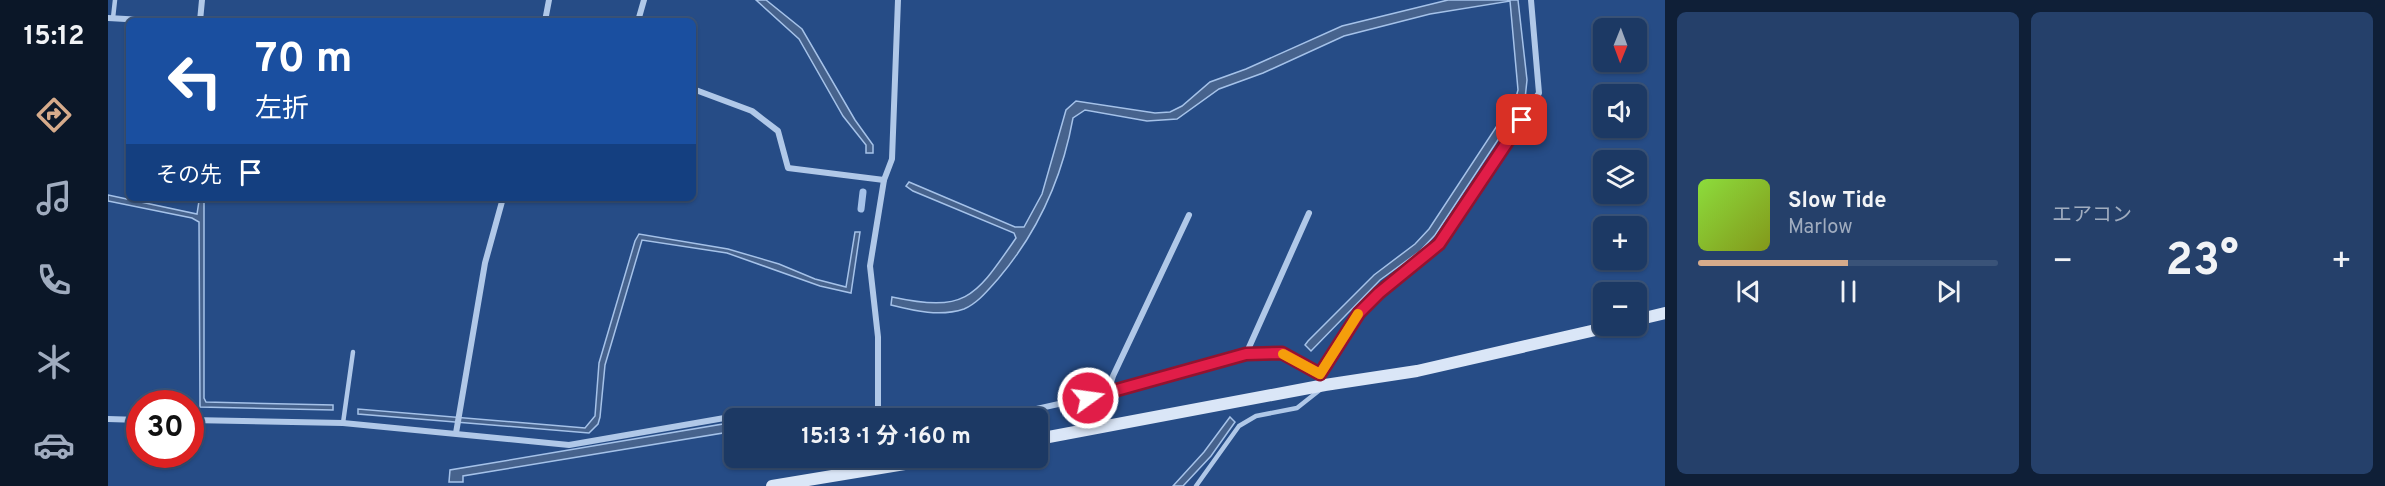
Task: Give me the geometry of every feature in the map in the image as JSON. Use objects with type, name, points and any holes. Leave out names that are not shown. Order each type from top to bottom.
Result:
[{"type":"street","points":[[200,18],[202,0]]},
{"type":"street","points":[[546,18],[549,0]]},
{"type":"street","points":[[639,18],[644,0]]},
{"type":"street","points":[[878,408],[878,337],[870,266],[884,180],[892,159],[898,0]]},
{"type":"street","points":[[1323,380],[1359,313],[1379,293],[1439,244],[1539,93],[1531,0]]},
{"type":"street","points":[[110,18],[126,19]]},
{"type":"street","points":[[696,89],[752,111],[778,131],[788,168],[884,180]]},
{"type":"street","points":[[456,433],[485,263],[502,201]]},
{"type":"street","points":[[1246,354],[1309,213]]},
{"type":"street","points":[[1108,393],[1113,376],[1189,215]]},
{"type":"street","points":[[1647,318],[1665,314]]},
{"type":"street","points":[[1048,437],[1323,380],[1417,371],[1593,331]]},
{"type":"street","points":[[1041,408],[1108,393],[1246,354],[1282,353],[1323,380]]},
{"type":"street","points":[[204,420],[343,423],[569,445],[724,418]]},
{"type":"street","points":[[108,419],[126,420]]},
{"type":"street","points":[[772,486],[854,468]]},
{"type":"lane","points":[[110,18],[116,0]]},
{"type":"lane","points":[[343,423],[352,352]]},
{"type":"lane","points":[[1196,486],[1239,426],[1256,416],[1297,408],[1323,380]]},
{"type":"water","points":[[756,0],[766,0],[802,29],[855,120],[873,145],[873,153],[866,153],[866,145],[843,116],[799,39]]},
{"type":"water","points":[[1448,0],[1518,0],[1527,80],[1525,99],[1435,235],[1420,251],[1380,280],[1311,351],[1305,345],[1308,341],[1374,275],[1415,244],[1429,229],[1516,97],[1518,90],[1510,1],[1430,14],[1344,36],[1263,73],[1219,89],[1177,119],[1147,121],[1085,110],[1073,118],[1055,183],[1025,243],[982,296],[964,309],[946,313],[918,311],[891,305],[892,297],[937,303],[967,296],[990,274],[1016,238],[1014,233],[913,191],[906,186],[909,182],[1015,227],[1024,227],[1042,194],[1066,110],[1076,101],[1155,113],[1170,112],[1182,106],[1210,82],[1246,69],[1342,26]]},
{"type":"water","points":[[108,195],[126,199],[126,201],[136,201],[197,214],[199,201],[204,201],[204,390],[200,390],[199,222],[192,218],[108,201]]},
{"type":"water","points":[[855,232],[860,232],[851,293],[820,286],[727,253],[642,240],[605,365],[600,417],[598,424],[589,433],[358,414],[358,409],[585,428],[595,416],[599,363],[639,234],[728,249],[779,264],[815,279],[846,287]]},
{"type":"water","points":[[204,398],[206,402],[333,405],[333,410],[204,407]]},
{"type":"water","points":[[1230,417],[1235,422],[1211,456],[1183,486],[1173,486],[1204,452]]},
{"type":"water","points":[[724,424],[724,433],[463,476],[463,482],[449,482],[450,470]]},
{"type":"waterway","points":[[861,209],[863,192]]},
{"type":"slow traffic","points":[[1283,354],[1320,374],[1358,314]]},
{"type":"route","points":[[1088,398],[1246,354],[1282,353],[1320,374],[1359,313],[1379,293],[1439,244],[1522,120]]}]
